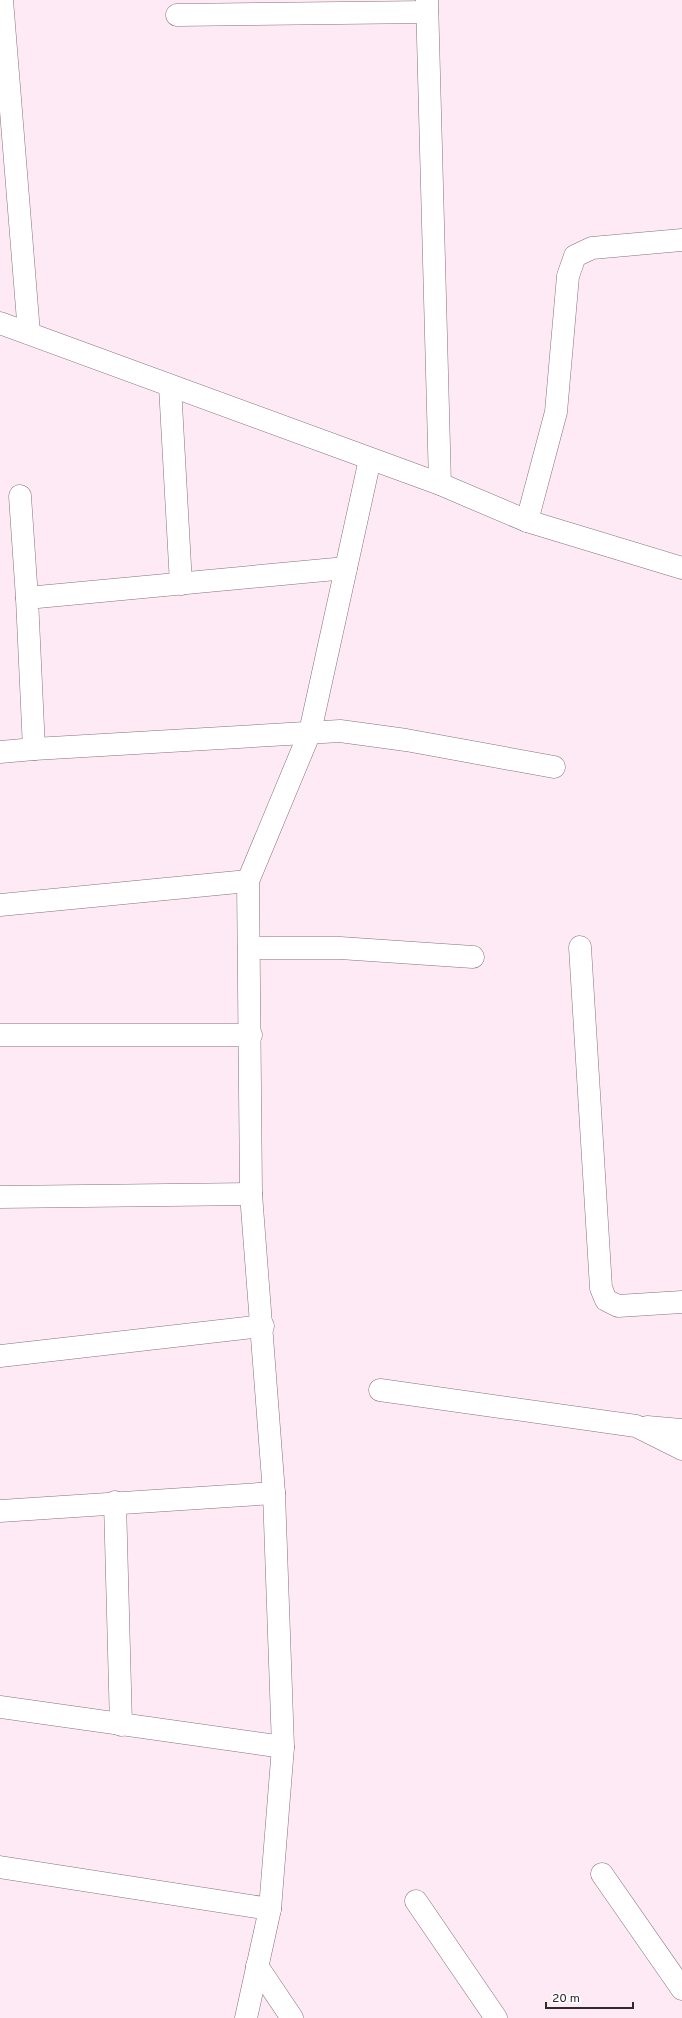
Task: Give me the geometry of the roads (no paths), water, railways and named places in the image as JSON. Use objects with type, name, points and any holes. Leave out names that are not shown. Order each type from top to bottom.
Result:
[{"type":"street","points":[[2,0],[29,334]]},
{"type":"street","points":[[177,15],[427,6],[440,484]]},
{"type":"street","points":[[527,521],[556,412],[568,276],[576,256],[592,248],[682,240]]},
{"type":"street","points":[[0,323],[440,484],[527,521],[682,568]]},
{"type":"street","points":[[170,386],[181,584]]},
{"type":"street","points":[[246,2018],[270,1909],[283,1747],[274,1493],[263,1326],[252,1194],[248,881],[310,732],[370,459]]},
{"type":"street","points":[[20,496],[27,598],[34,749]]},
{"type":"street","points":[[27,598],[346,568]]},
{"type":"street","points":[[0,752],[340,731],[406,740],[554,767]]},
{"type":"street","points":[[0,905],[248,881]]},
{"type":"street","points":[[580,947],[601,1288],[606,1300],[618,1306],[682,1302]]},
{"type":"street","points":[[249,948],[340,948],[473,958]]},
{"type":"street","points":[[0,1035],[250,1035]]},
{"type":"street","points":[[0,1197],[252,1194]]},
{"type":"street","points":[[0,1356],[263,1326]]},
{"type":"street","points":[[380,1390],[636,1426],[682,1430]]},
{"type":"street","points":[[636,1426],[682,1449]]},
{"type":"street","points":[[0,1511],[116,1502],[274,1493]]},
{"type":"street","points":[[116,1502],[121,1725]]},
{"type":"street","points":[[0,1706],[121,1725],[283,1747]]},
{"type":"street","points":[[0,1867],[270,1909]]},
{"type":"street","points":[[602,1874],[682,1989]]},
{"type":"street","points":[[416,1901],[496,2018]]},
{"type":"street","points":[[257,1966],[292,2018]]}]
